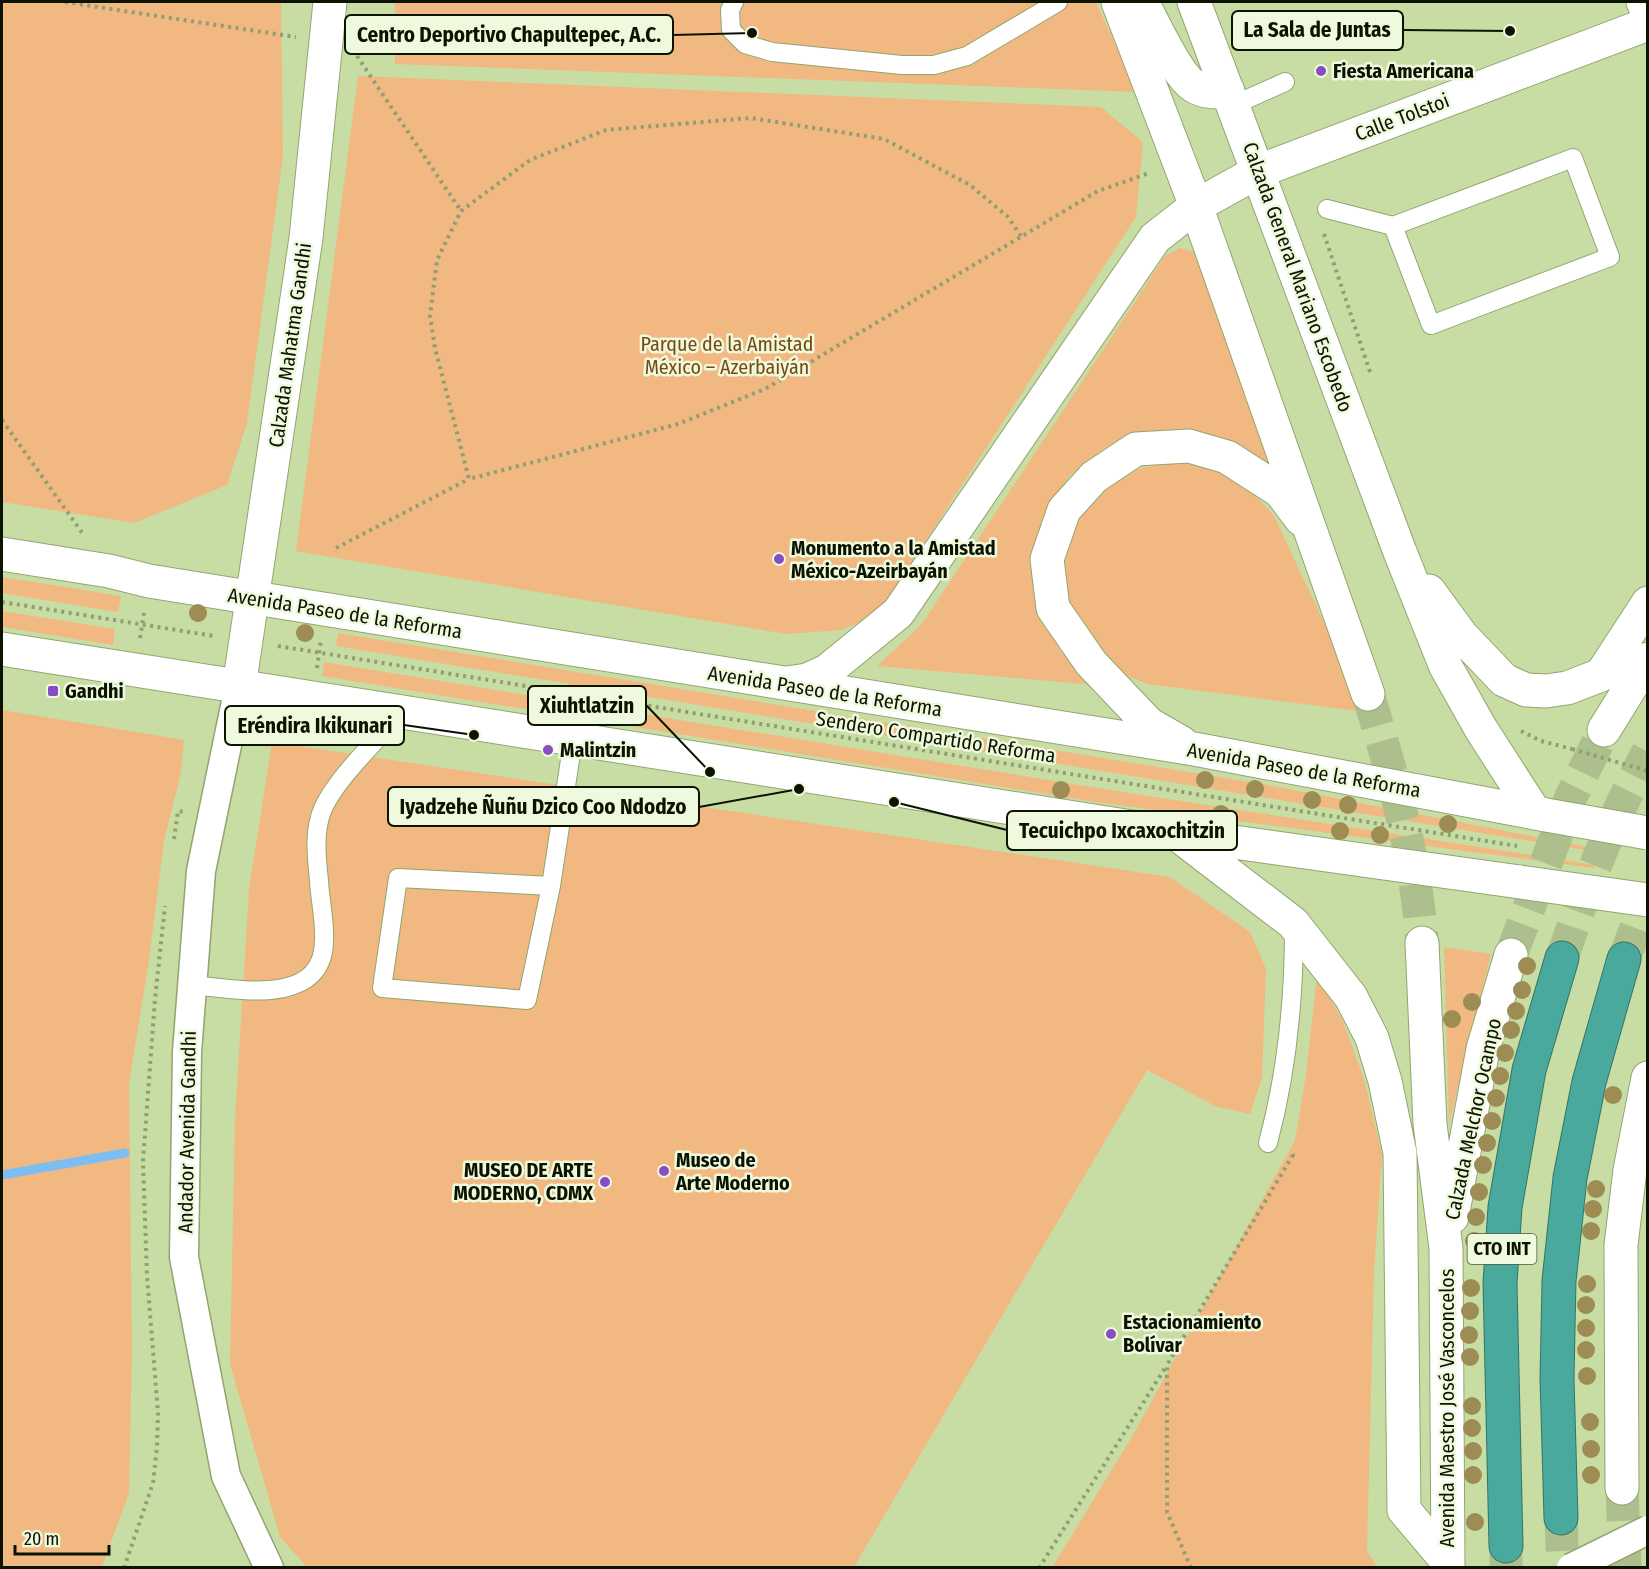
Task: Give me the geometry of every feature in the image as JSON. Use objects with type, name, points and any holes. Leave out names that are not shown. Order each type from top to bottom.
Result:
[{"type":"highway","name":"CTO INT","points":[[1506,1546],[1500,1282],[1505,1207],[1529,1070],[1562,958]]},
{"type":"highway","name":"CTO INT","points":[[1561,1518],[1557,1379],[1559,1281],[1570,1178],[1589,1083],[1624,959]]},
{"type":"main road","name":"Calzada Mahatma Gandhi","points":[[239,687],[306,238],[330,2]]},
{"type":"main road","points":[[1118,2],[1196,206],[1315,538],[1368,694]]},
{"type":"main road","points":[[1142,2],[1187,81],[1203,90],[1231,98]]},
{"type":"main road","name":"Calzada General Mariano Escobedo","points":[[1194,2],[1400,552]]},
{"type":"main road","points":[[1643,2],[1647,13]]},
{"type":"main road","name":"Calle Tolstoi","points":[[779,684],[807,680],[827,671],[898,613],[1155,238],[1196,206],[1259,171],[1647,24]]},
{"type":"main road","points":[[1194,749],[1149,724],[1091,663],[1053,608],[1047,559],[1064,510],[1094,477],[1136,449],[1189,446],[1227,457],[1280,491],[1315,538]]},
{"type":"main road","points":[[1400,552],[1462,636],[1504,680],[1526,690],[1546,691],[1567,688],[1600,675],[1647,603]]},
{"type":"main road","points":[[1400,552],[1446,667],[1481,729],[1541,814]]},
{"type":"main road","name":"Avenida Paseo de la Reforma","points":[[2,554],[109,571],[149,581],[1194,749],[1647,833]]},
{"type":"main road","points":[[2,649],[1176,834],[1647,900]]},
{"type":"main road","points":[[1604,729],[1647,659]]},
{"type":"main road","points":[[1176,834],[1293,923],[1351,997],[1372,1038],[1385,1081],[1400,1153],[1404,1510],[1448,1564]]},
{"type":"main road","points":[[1422,943],[1430,1124],[1446,1248]]},
{"type":"main road","name":"Calzada Melchor Ocampo","points":[[1446,1248],[1483,1050],[1511,955]]},
{"type":"main road","points":[[1622,1488],[1621,1245],[1630,1170],[1647,1078]]},
{"type":"main road","points":[[1630,1170],[1647,1137]]},
{"type":"main road","name":"Avenida Maestro José Vasconcelos","points":[[1446,1248],[1448,1564]]},
{"type":"street","name":"Andador Avenida Gandhi","points":[[239,687],[201,872],[188,1052],[184,1257],[226,1476],[269,1568]]},
{"type":"street","points":[[1571,1568],[1647,1530]]},
{"type":"lane","points":[[734,2],[730,10],[731,30],[746,44],[772,52],[902,65],[934,65],[967,56],[1058,2]]},
{"type":"lane","points":[[1231,98],[1284,82]]},
{"type":"lane","points":[[1324,216],[1393,226],[1573,158],[1610,257],[1431,325],[1393,226]]},
{"type":"lane","points":[[193,985],[253,991],[279,990],[303,982],[318,964],[325,942],[316,848],[320,816],[332,794],[401,713]]},
{"type":"lane","points":[[551,886],[398,878],[382,988],[527,1000],[551,886],[573,740]]},
{"type":"lane","points":[[1268,1143],[1279,1104],[1288,1044],[1294,966],[1293,923]]},
{"type":"path","points":[[65,2],[326,42],[358,57],[461,211]]},
{"type":"path","points":[[469,479],[435,348],[430,316],[437,260],[461,211],[530,160],[606,130],[751,118],[884,139],[970,185],[1008,217],[1021,236]]},
{"type":"path","points":[[336,548],[469,479],[678,424],[765,389],[1098,191],[1153,172]]},
{"type":"path","points":[[1324,216],[1374,383]]},
{"type":"path","points":[[2,420],[109,571]]},
{"type":"path","points":[[2,602],[210,635]]},
{"type":"path","points":[[139,641],[144,608]]},
{"type":"path","points":[[316,675],[323,631]]},
{"type":"path","name":"Sendero Compartido Reforma","points":[[296,649],[1521,846]]},
{"type":"path","points":[[1572,749],[1647,771]]},
{"type":"path","points":[[1039,1568],[1167,1365],[1293,1155],[1268,1143]]},
{"type":"path","points":[[1167,1365],[1167,1512],[1191,1568]]},
{"type":"green space","points":[[2,2],[281,2],[283,156],[247,423],[227,485],[134,523],[2,502]]},
{"type":"green space","points":[[395,2],[1096,2],[1137,92],[395,64]]},
{"type":"green space","name":"Parque de la Amistad México – Azerbaiyán","points":[[358,76],[1101,107],[1143,142],[1136,217],[879,613],[842,630],[786,634],[296,551]]},
{"type":"green space","points":[[1180,248],[1195,252],[1275,466],[1235,444],[1148,432],[1106,447],[1070,475],[1045,515],[1034,561],[1039,608],[1060,651],[1095,685],[877,666],[922,624],[1165,256]]},
{"type":"green space","points":[[1170,462],[1203,467],[1228,476],[1251,492],[1274,516],[1366,712],[1147,684],[1119,672],[1095,653],[1066,598],[1064,566],[1071,535],[1087,506],[1110,484],[1138,469]]},
{"type":"green space","points":[[2,577],[121,596],[118,612],[2,593]]},
{"type":"green space","points":[[2,611],[115,629],[113,645],[2,627]]},
{"type":"green space","points":[[338,633],[1262,784],[1598,849],[1598,852],[336,646]]},
{"type":"green space","points":[[324,662],[1110,790],[1595,865],[1594,868],[1095,802],[322,676]]},
{"type":"green space","points":[[2,710],[184,740],[181,772],[164,841],[149,960],[129,1083],[132,1351],[129,1493],[102,1567],[2,1567]]},
{"type":"green space","points":[[272,742],[1170,877],[1250,932],[1266,969],[1262,1077],[1250,1114],[1215,1106],[1147,1070],[854,1567],[307,1567],[280,1537],[230,1364],[235,1118],[249,889]]},
{"type":"green space","points":[[1444,947],[1491,954],[1449,1124]]},
{"type":"green space","points":[[1317,975],[1343,1021],[1364,1079],[1382,1154],[1374,1273],[1367,1551],[1377,1567],[1052,1568],[1133,1435],[1295,1140],[1306,1075]]},
{"type":"waterway","points":[[2,1175],[125,1153]]},
{"type":"tunnel","points":[[1368,694],[1409,848],[1422,943]]},
{"type":"tunnel","points":[[1511,955],[1571,797],[1604,730]]},
{"type":"tunnel","points":[[1562,958],[1600,853],[1648,752]]},
{"type":"tunnel","points":[[1624,959],[1648,896]]},
{"type":"tunnel","points":[[1622,1488],[1625,1568]]},
{"type":"tunnel","points":[[1561,1518],[1563,1568]]},
{"type":"tunnel","points":[[1506,1546],[1506,1568]]},
{"type":"place","name":"La Sala de Juntas","points":[[1510,31]]},
{"type":"place","name":"Centro Deportivo Chapultepec, A.C.","points":[[752,33]]},
{"type":"place","name":"Fiesta Americana","points":[[1321,71]]},
{"type":"place","name":"Monumento a la Amistad México-Azeirbayán","points":[[779,559]]},
{"type":"place","name":"Gandhi","points":[[53,691]]},
{"type":"place","name":"Eréndira Ikikunari","points":[[474,735]]},
{"type":"place","name":"Malintzin","points":[[548,750]]},
{"type":"place","name":"Xiuhtlatzin","points":[[710,772]]},
{"type":"place","name":"Iyadzehe Ñuñu Dzico Coo Ndodzo","points":[[799,789]]},
{"type":"place","name":"Tecuichpo Ixcaxochitzin","points":[[894,802]]},
{"type":"place","name":"Museo de Arte Moderno","points":[[664,1171]]},
{"type":"place","name":"MUSEO DE ARTE MODERNO, CDMX","points":[[605,1182]]},
{"type":"place","name":"Estacionamiento Bolívar","points":[[1111,1334]]}]
